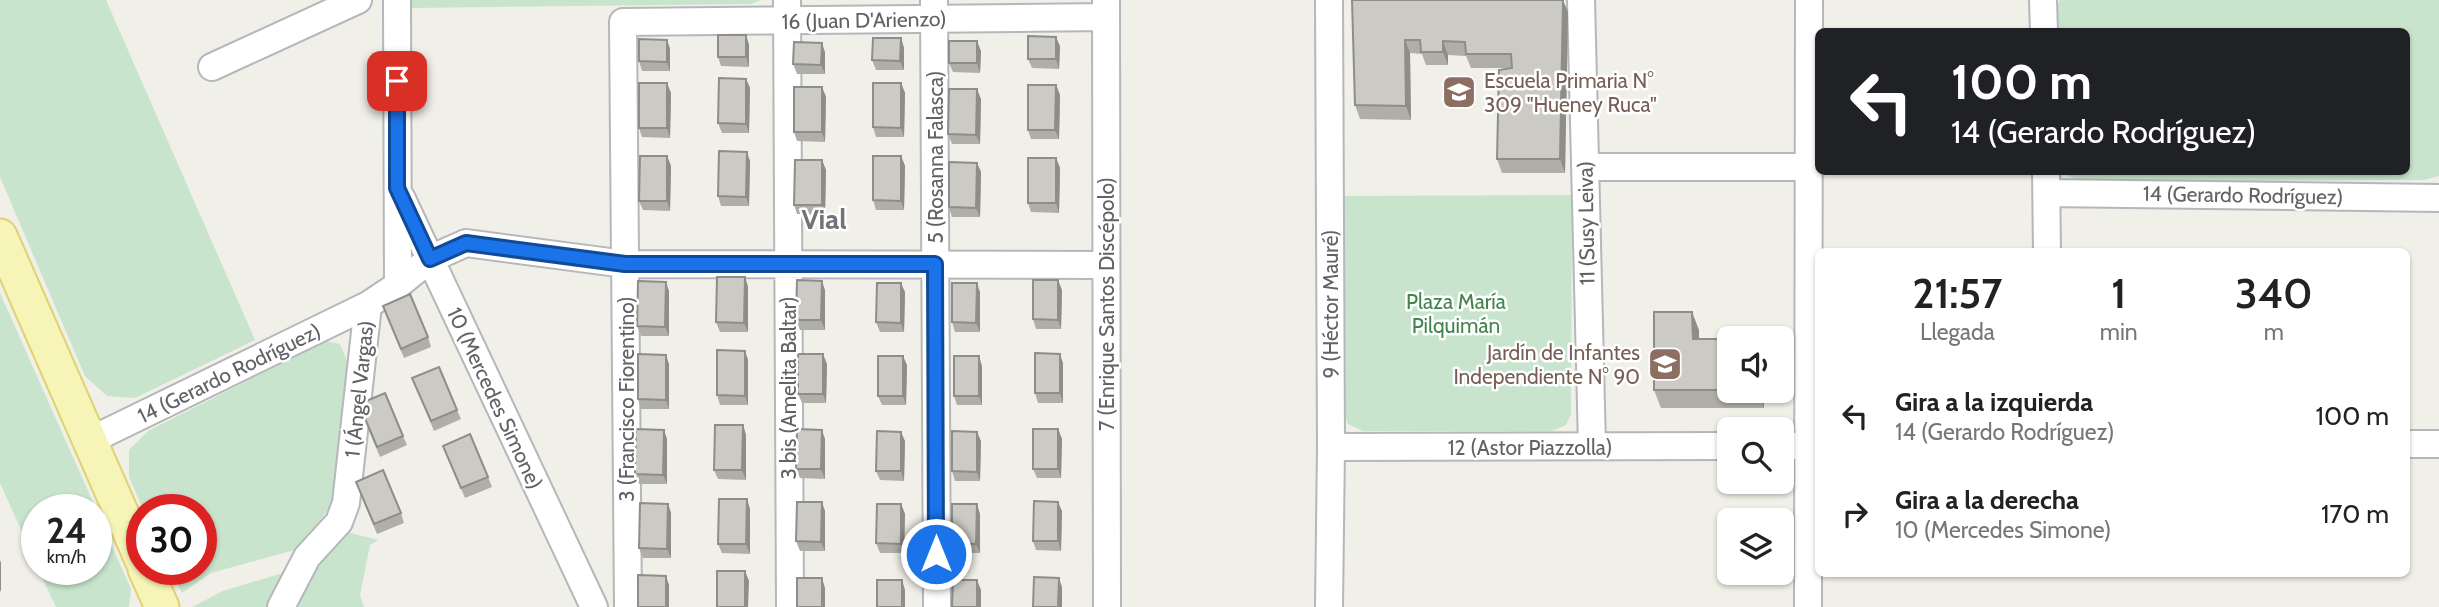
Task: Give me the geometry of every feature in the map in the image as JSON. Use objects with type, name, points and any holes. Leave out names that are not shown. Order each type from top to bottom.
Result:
[{"type":"main road","points":[[0,236],[126,524]]},
{"type":"main road","points":[[152,585],[162,607]]},
{"type":"street","points":[[212,67],[358,0]]},
{"type":"street","points":[[397,0],[398,285]]},
{"type":"street","name":"9 (Héctor Mauré)","points":[[1329,0],[1329,607]]},
{"type":"street","name":"11 (Susy Leiva)","points":[[1581,0],[1591,446]]},
{"type":"street","points":[[1808,607],[1802,446],[1809,0]]},
{"type":"street","points":[[2043,0],[2044,28]]},
{"type":"street","name":"16 (Juan D'Arienzo)","points":[[623,22],[787,10],[1106,9]]},
{"type":"street","name":"7 (Enrique Santos Discépolo)","points":[[1106,9],[1107,607]]},
{"type":"street","name":"3 bis (Amelita Baltar)","points":[[787,10],[790,607]]},
{"type":"street","name":"5 (Rosanna Falasca)","points":[[934,10],[937,607]]},
{"type":"street","name":"3 (Francisco Fiorentino)","points":[[623,22],[628,607]]},
{"type":"street","points":[[1585,167],[1808,167]]},
{"type":"street","points":[[2046,182],[2048,248]]},
{"type":"street","name":"14 (Gerardo Rodríguez)","points":[[2046,182],[2439,198]]},
{"type":"street","name":"10 (Mercedes Simone)","points":[[397,188],[594,607]]},
{"type":"street","points":[[398,285],[430,259],[466,243],[625,264],[1106,265]]},
{"type":"street","name":"1 (Ángel Vargas)","points":[[281,607],[307,557],[339,522],[346,503],[368,305],[398,285]]},
{"type":"street","name":"14 (Gerardo Rodríguez)","points":[[89,441],[368,305]]},
{"type":"street","points":[[2410,444],[2439,444]]},
{"type":"street","name":"12 (Astor Piazzolla)","points":[[1331,447],[1717,446]]},
{"type":"green space","points":[[0,0],[106,0],[255,340],[135,398],[107,396],[85,376],[0,177]]},
{"type":"green space","points":[[408,0],[761,0],[751,4],[408,8]]},
{"type":"green space","points":[[2060,0],[2439,0],[2439,176],[2424,180],[2084,182],[2066,175],[2410,175],[2410,28],[2055,28],[2055,10]]},
{"type":"green space","name":"Plaza María Pilquimán","points":[[1572,195],[1571,414],[1566,425],[1552,431],[1363,431],[1348,424],[1342,411],[1340,196]]},
{"type":"green space","points":[[0,293],[89,494],[21,494],[21,530],[0,483]]},
{"type":"green space","points":[[326,341],[340,344],[347,361],[334,502],[298,549],[217,571],[217,494],[136,494],[129,477],[129,450],[148,431]]},
{"type":"green space","points":[[343,531],[378,540],[370,545],[360,595],[364,607],[293,607],[315,565]]},
{"type":"green space","points":[[112,546],[126,578],[126,585],[131,589],[129,607],[56,607],[46,585],[112,585]]},
{"type":"green space","points":[[293,570],[273,607],[192,607],[223,591]]},
{"type":"green space","points":[[178,585],[194,585],[182,593]]},
{"type":"building","name":"Escuela Primaria N° 309 \"Hueney Ruca\"","points":[[1352,0],[1563,0],[1560,159],[1497,159],[1499,70],[1512,68],[1511,54],[1466,54],[1465,42],[1443,41],[1443,52],[1421,52],[1420,40],[1405,40],[1406,106],[1355,105]]},
{"type":"building","points":[[718,35],[746,35],[746,57],[718,57]]},
{"type":"building","points":[[1028,36],[1056,37],[1056,59],[1028,59]]},
{"type":"building","points":[[873,38],[901,38],[900,61],[872,60]]},
{"type":"building","points":[[639,39],[667,40],[667,62],[639,61]]},
{"type":"building","points":[[949,41],[977,41],[977,63],[949,63]]},
{"type":"building","points":[[794,42],[822,43],[821,65],[793,64]]},
{"type":"building","points":[[719,78],[746,79],[746,124],[718,123]]},
{"type":"building","points":[[639,83],[667,83],[667,128],[639,128]]},
{"type":"building","points":[[873,83],[901,83],[901,128],[873,127]]},
{"type":"building","points":[[1028,85],[1056,85],[1055,130],[1028,130]]},
{"type":"building","points":[[794,87],[822,87],[822,132],[794,132]]},
{"type":"building","points":[[949,89],[977,89],[976,135],[948,134]]},
{"type":"building","points":[[719,151],[747,152],[746,197],[718,196]]},
{"type":"building","points":[[640,156],[667,156],[667,201],[639,201]]},
{"type":"building","points":[[873,156],[901,156],[901,201],[873,200]]},
{"type":"building","points":[[1028,158],[1056,158],[1056,203],[1028,203]]},
{"type":"building","points":[[795,160],[822,160],[822,205],[794,205]]},
{"type":"building","points":[[949,162],[977,163],[976,208],[949,207]]},
{"type":"building","points":[[717,277],[745,277],[744,323],[716,322]]},
{"type":"building","points":[[797,280],[822,281],[821,320],[796,320]]},
{"type":"building","points":[[1033,280],[1058,280],[1058,320],[1033,319]]},
{"type":"building","points":[[638,281],[666,282],[665,327],[637,326]]},
{"type":"building","points":[[877,283],[901,283],[901,323],[876,322]]},
{"type":"building","points":[[952,283],[977,283],[976,323],[952,322]]},
{"type":"building","points":[[410,294],[428,337],[401,349],[383,306]]},
{"type":"building","points":[[1654,312],[1692,312],[1693,339],[1717,339],[1717,390],[1654,390]]},
{"type":"building","points":[[717,350],[745,351],[745,396],[717,395]]},
{"type":"building","points":[[1035,353],[1060,354],[1060,393],[1035,393]]},
{"type":"building","points":[[638,354],[666,355],[666,400],[638,399]]},
{"type":"building","points":[[798,354],[823,354],[823,394],[798,394]]},
{"type":"building","points":[[878,356],[903,356],[903,396],[878,396]]},
{"type":"building","points":[[954,356],[979,356],[979,396],[954,396]]},
{"type":"building","points":[[439,367],[457,410],[431,421],[412,378]]},
{"type":"building","points":[[385,393],[403,436],[377,447],[359,404]]},
{"type":"building","points":[[715,425],[743,425],[742,470],[714,470]]},
{"type":"building","points":[[636,429],[664,430],[663,475],[635,474]]},
{"type":"building","points":[[797,429],[822,430],[821,469],[796,469]]},
{"type":"building","points":[[1033,429],[1058,429],[1058,469],[1033,469]]},
{"type":"building","points":[[877,431],[901,432],[901,471],[876,471]]},
{"type":"building","points":[[952,431],[977,432],[977,472],[952,471]]},
{"type":"building","points":[[470,434],[488,477],[461,488],[443,446]]},
{"type":"building","points":[[383,470],[401,513],[374,524],[356,482]]},
{"type":"building","points":[[719,499],[747,499],[746,544],[718,544]]},
{"type":"building","points":[[1034,501],[1058,502],[1058,541],[1033,541]]},
{"type":"building","points":[[797,502],[822,502],[821,542],[796,541]]},
{"type":"building","points":[[640,503],[668,504],[667,549],[639,548]]},
{"type":"building","points":[[877,504],[901,504],[901,544],[876,543]]},
{"type":"building","points":[[952,504],[977,504],[976,544],[952,543]]},
{"type":"building","points":[[717,571],[745,571],[745,607],[717,607]]},
{"type":"building","points":[[638,575],[666,576],[666,607],[638,607]]},
{"type":"building","points":[[1034,577],[1059,578],[1058,607],[1033,607]]},
{"type":"building","points":[[797,578],[822,578],[822,607],[797,607]]},
{"type":"building","points":[[877,580],[902,580],[902,607],[877,607]]},
{"type":"building","points":[[953,580],[977,580],[977,607],[952,607]]},
{"type":"place","name":"Escuela Primaria N° 309 \"Hueney Ruca\"","points":[[1459,92]]},
{"type":"place","name":"Jardín de Infantes Independiente N° 90","points":[[1665,364]]},
{"type":"district","name":"Vial","points":[[824,219]]},
{"type":"route","points":[[397,81],[397,188],[430,259],[466,243],[625,264],[935,264],[936,554]]}]
